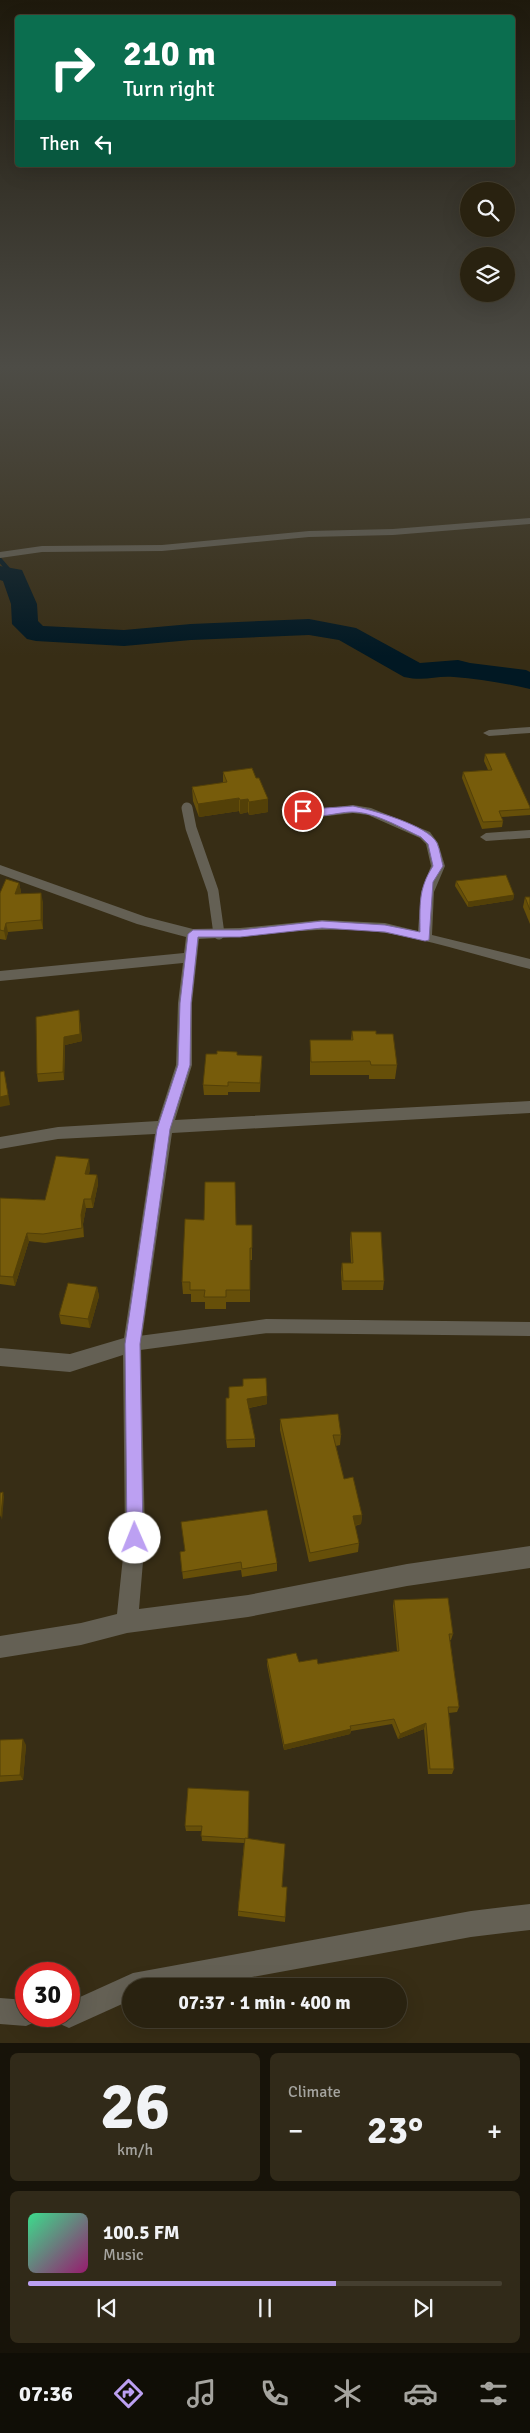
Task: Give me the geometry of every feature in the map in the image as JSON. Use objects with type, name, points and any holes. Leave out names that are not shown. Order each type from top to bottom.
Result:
[{"type":"street","points":[[0,555],[42,549],[162,548],[309,534],[393,532],[530,521]]},
{"type":"street","points":[[489,733],[530,730]]},
{"type":"street","points":[[287,809],[319,813],[353,809],[371,812],[425,835],[432,844],[438,866],[428,882],[425,901],[425,937]]},
{"type":"street","points":[[486,837],[530,834]]},
{"type":"street","points":[[0,869],[142,921],[193,934],[219,934],[322,925],[385,928],[530,964]]},
{"type":"street","points":[[127,1622],[135,1538],[132,1344],[164,1129],[184,1065],[185,1003],[193,934]]},
{"type":"street","points":[[0,976],[189,957]]},
{"type":"street","points":[[0,1143],[58,1133],[164,1129],[530,1107]]},
{"type":"street","points":[[0,1356],[70,1363],[132,1344]]},
{"type":"street","points":[[0,1647],[81,1634],[127,1622],[248,1606],[407,1575],[530,1557]]},
{"type":"street","points":[[180,1978],[471,1924],[530,1917]]},
{"type":"street","points":[[80,2011],[122,1992]]},
{"type":"street","points":[[0,2011],[15,2012]]},
{"type":"lane","points":[[187,808],[191,828],[213,891],[219,934]]},
{"type":"lane","points":[[132,1344],[267,1326],[530,1329]]},
{"type":"building","points":[[505,753],[530,809],[499,811],[503,821],[483,822],[463,772],[492,770],[485,754]]},
{"type":"building","points":[[252,768],[256,778],[259,778],[268,799],[249,802],[248,799],[240,800],[239,798],[198,804],[192,787],[227,782],[223,772]]},
{"type":"building","points":[[506,875],[514,895],[468,902],[456,881]]},
{"type":"building","points":[[6,879],[19,883],[15,894],[41,893],[41,920],[6,923],[4,931],[0,930],[0,893]]},
{"type":"building","points":[[525,897],[530,897],[530,910]]},
{"type":"building","points":[[79,1010],[80,1034],[64,1037],[63,1072],[37,1074],[36,1017]]},
{"type":"building","points":[[352,1031],[376,1031],[376,1034],[393,1034],[397,1065],[371,1065],[370,1061],[311,1062],[310,1040],[353,1040]]},
{"type":"building","points":[[217,1051],[237,1052],[237,1055],[262,1056],[260,1083],[228,1082],[228,1086],[203,1085],[206,1054],[217,1054]]},
{"type":"building","points":[[4,1071],[8,1095],[0,1097],[0,1072]]},
{"type":"building","points":[[56,1156],[89,1159],[85,1174],[97,1175],[91,1199],[84,1199],[81,1215],[82,1228],[43,1234],[27,1233],[13,1277],[0,1276],[0,1198],[45,1200]]},
{"type":"building","points":[[205,1182],[235,1182],[236,1225],[252,1225],[250,1290],[226,1290],[226,1297],[204,1297],[205,1290],[190,1290],[190,1282],[182,1282],[185,1219],[204,1220]]},
{"type":"building","points":[[351,1232],[381,1232],[384,1281],[343,1281],[342,1263],[353,1263]]},
{"type":"building","points":[[68,1283],[97,1287],[88,1319],[59,1315]]},
{"type":"building","points":[[266,1378],[267,1396],[247,1399],[255,1439],[226,1440],[226,1398],[229,1398],[229,1387],[243,1386],[243,1379]]},
{"type":"building","points":[[338,1414],[341,1435],[333,1435],[344,1479],[353,1477],[362,1515],[353,1516],[359,1543],[310,1553],[280,1419]]},
{"type":"building","points":[[3,1492],[1,1516],[0,1516],[0,1493]]},
{"type":"building","points":[[267,1510],[277,1563],[242,1569],[241,1562],[182,1572],[180,1552],[185,1551],[181,1522]]},
{"type":"building","points":[[448,1598],[453,1634],[449,1634],[459,1707],[448,1707],[454,1769],[430,1769],[426,1723],[400,1734],[394,1719],[350,1726],[351,1729],[284,1745],[267,1659],[296,1653],[299,1662],[317,1659],[318,1664],[399,1651],[394,1600]]},
{"type":"building","points":[[23,1739],[20,1775],[0,1776],[0,1740]]},
{"type":"building","points":[[188,1788],[249,1791],[248,1839],[201,1836],[202,1826],[185,1826]]},
{"type":"building","points":[[245,1838],[285,1844],[282,1887],[287,1887],[285,1917],[238,1911]]},
{"type":"waterway","points":[[0,560],[13,575]]},
{"type":"waterway","points":[[0,573],[13,575],[24,604],[25,624],[36,633],[124,638],[191,632],[309,627],[347,634],[414,671],[427,672],[458,668],[463,671],[516,676],[530,681]]},
{"type":"route","points":[[135,1538],[132,1344],[164,1129],[184,1065],[185,1003],[193,934],[240,933],[322,925],[351,925],[385,928],[425,937],[425,901],[428,882],[438,866],[432,844],[425,835],[371,812],[353,809],[319,813],[303,811]]}]
